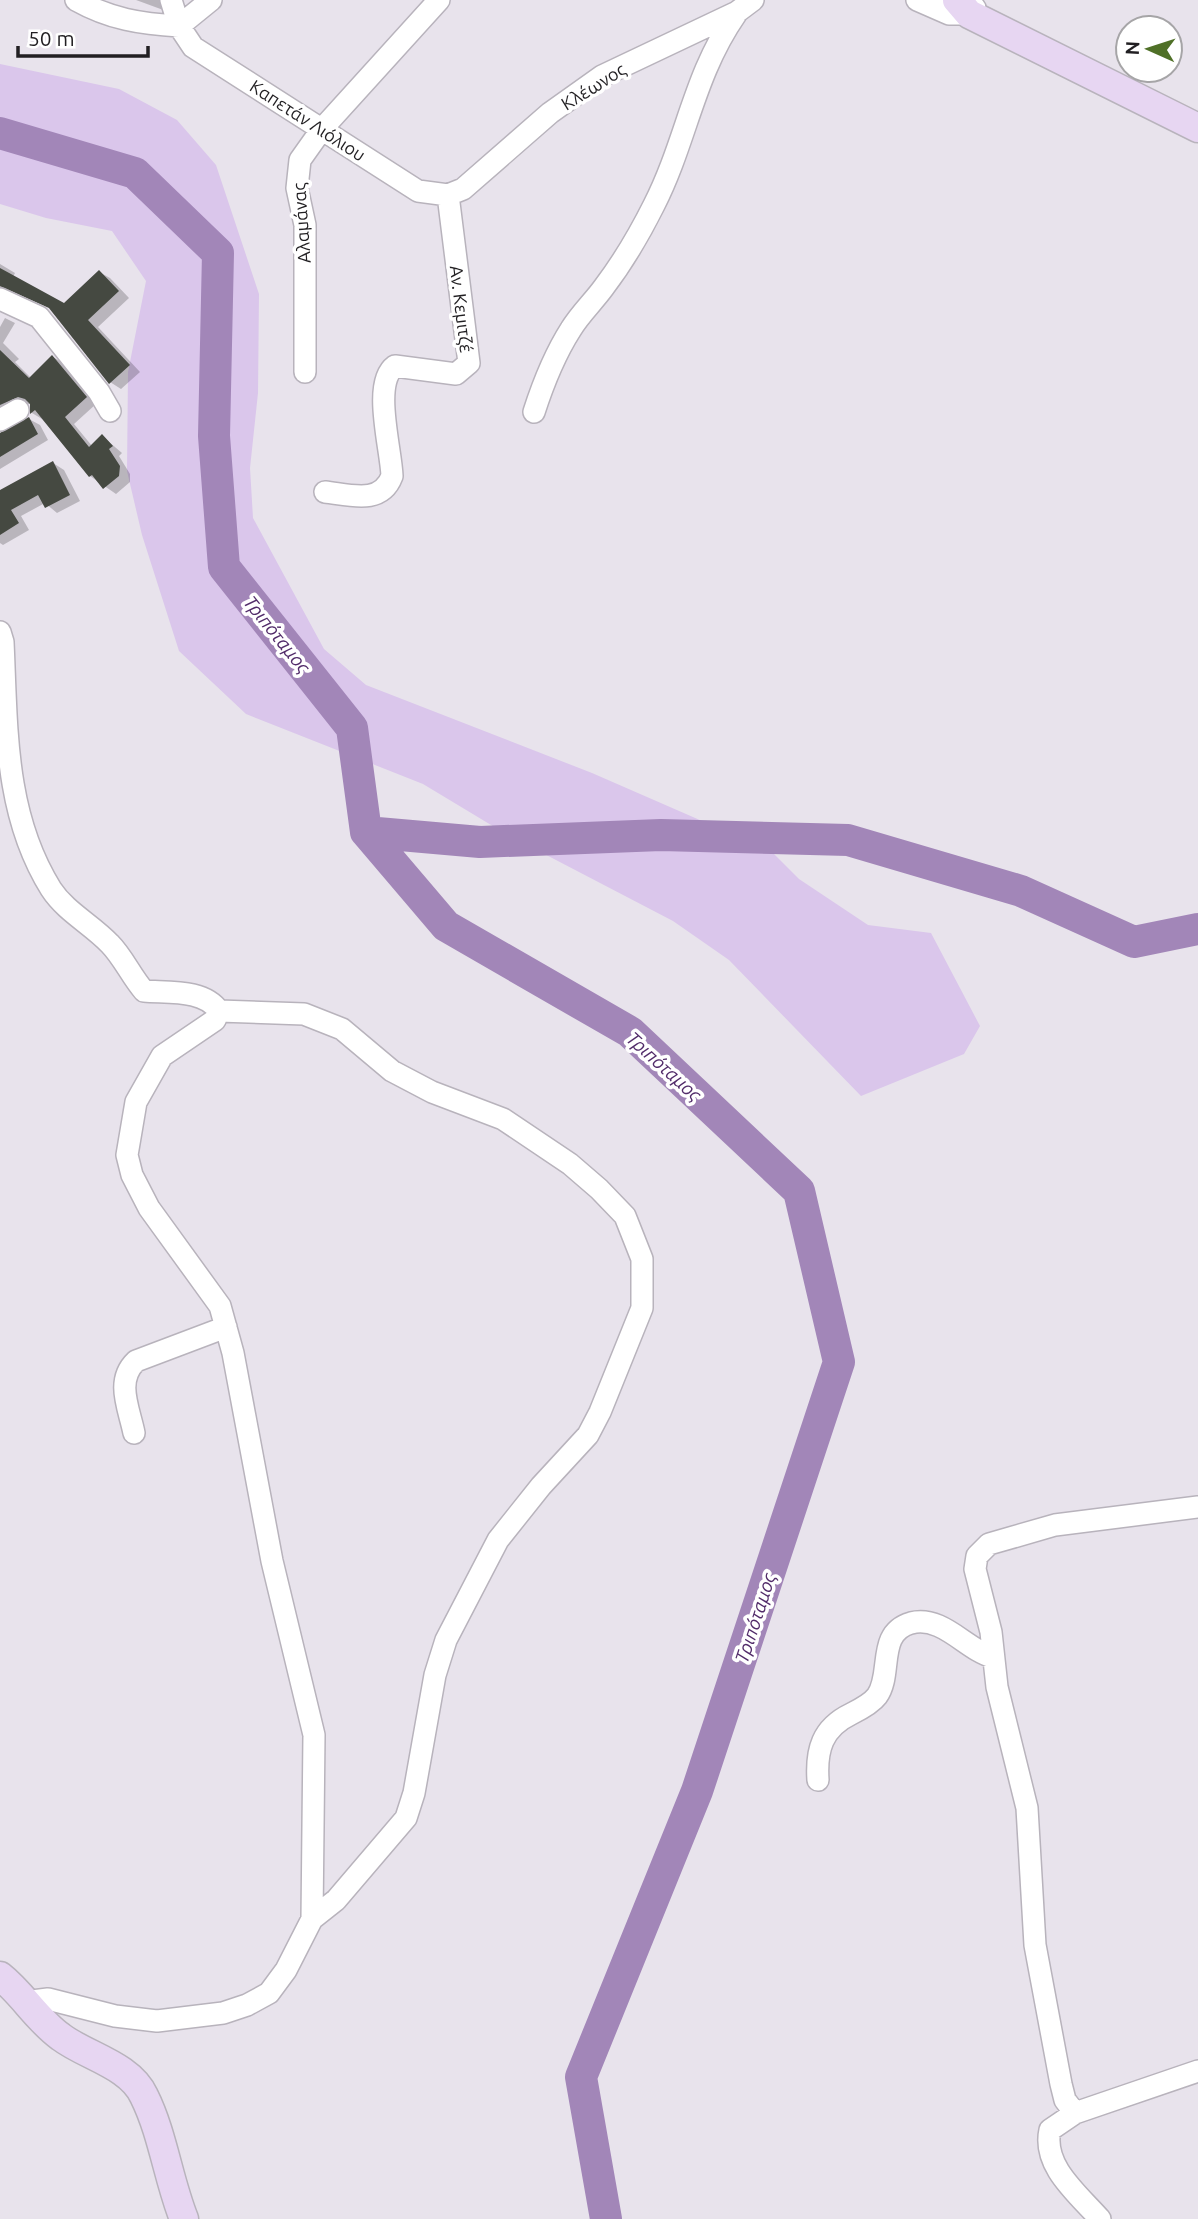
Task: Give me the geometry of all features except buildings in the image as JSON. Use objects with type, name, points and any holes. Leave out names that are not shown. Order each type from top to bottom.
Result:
[{"type":"street","points":[[76,0],[96,11],[136,24],[179,26],[212,0]]},
{"type":"street","points":[[171,0],[179,26]]},
{"type":"street","name":"Αλαμάνας","points":[[305,372],[305,225],[298,174],[300,160],[322,129],[439,0]]},
{"type":"street","points":[[917,0],[949,14],[967,5],[1198,128]]},
{"type":"street","points":[[534,412],[542,388],[571,328],[604,287],[655,204],[675,156],[702,73],[719,38],[745,6]]},
{"type":"street","name":"Κλέωνος","points":[[448,195],[463,189],[550,113],[602,76],[745,6]]},
{"type":"street","name":"Καπετάν Λιόλιου","points":[[179,26],[193,47],[418,191],[448,195]]},
{"type":"street","name":"Αν. Κεμιτζέ","points":[[325,492],[364,496],[382,493],[387,488],[392,476],[383,388],[387,372],[396,366],[456,374],[470,363],[448,195]]},
{"type":"street","points":[[0,299],[39,317],[99,392],[110,411]]},
{"type":"street","points":[[0,632],[3,642],[13,793],[23,833],[53,892],[79,920],[111,944],[127,972],[144,991],[190,994],[212,1000],[219,1011]]},
{"type":"street","points":[[219,1011],[215,1020],[162,1056],[136,1102],[127,1155],[132,1175],[149,1208],[220,1306],[226,1327],[250,1428],[272,1561],[314,1735],[312,1919]]},
{"type":"street","points":[[24,2001],[48,1999],[115,2016],[157,2021],[223,2013],[247,2005],[269,1993],[286,1970],[312,1919],[336,1899],[405,1818],[414,1793],[435,1675],[446,1640],[498,1540],[541,1486],[588,1435],[642,1308],[643,1270],[625,1216],[570,1164],[503,1119],[432,1091],[392,1071],[342,1028],[304,1014],[219,1011]]},
{"type":"street","points":[[134,1433],[123,1381],[127,1369],[136,1361],[226,1327]]},
{"type":"street","points":[[1075,2113],[1065,2100],[1061,2084],[1035,1945],[1027,1808],[997,1687],[984,1595],[975,1569],[978,1556],[989,1544],[1055,1525],[1198,1507]]},
{"type":"street","points":[[818,1780],[817,1761],[821,1740],[838,1721],[877,1697],[884,1681],[890,1642],[900,1628],[913,1623],[931,1623],[957,1635],[983,1654],[993,1657]]},
{"type":"street","points":[[0,1976],[43,2024],[64,2040],[125,2075],[143,2093],[170,2185],[184,2219]]},
{"type":"street","points":[[1100,2219],[1053,2164],[1047,2143],[1050,2130],[1075,2113],[1198,2071]]},
{"type":"shaded area","points":[[0,64],[119,89],[177,120],[216,165],[259,294],[258,393],[250,468],[253,518],[324,649],[366,685],[592,773],[771,851],[799,879],[868,925],[931,933],[980,1026],[964,1054],[861,1096],[729,960],[673,921],[506,834],[423,784],[246,714],[179,651],[142,535],[127,471],[128,372],[146,281],[112,231],[46,218],[0,204]]},
{"type":"waterway","name":"Τριπόταμος","points":[[0,133],[135,173],[218,253],[214,436],[224,567],[352,728],[366,832],[446,926],[630,1032],[799,1191],[839,1362],[697,1791],[581,2077],[606,2219]]},
{"type":"waterway","points":[[366,832],[480,842],[661,835],[848,840],[1021,891],[1134,942],[1198,929]]}]
